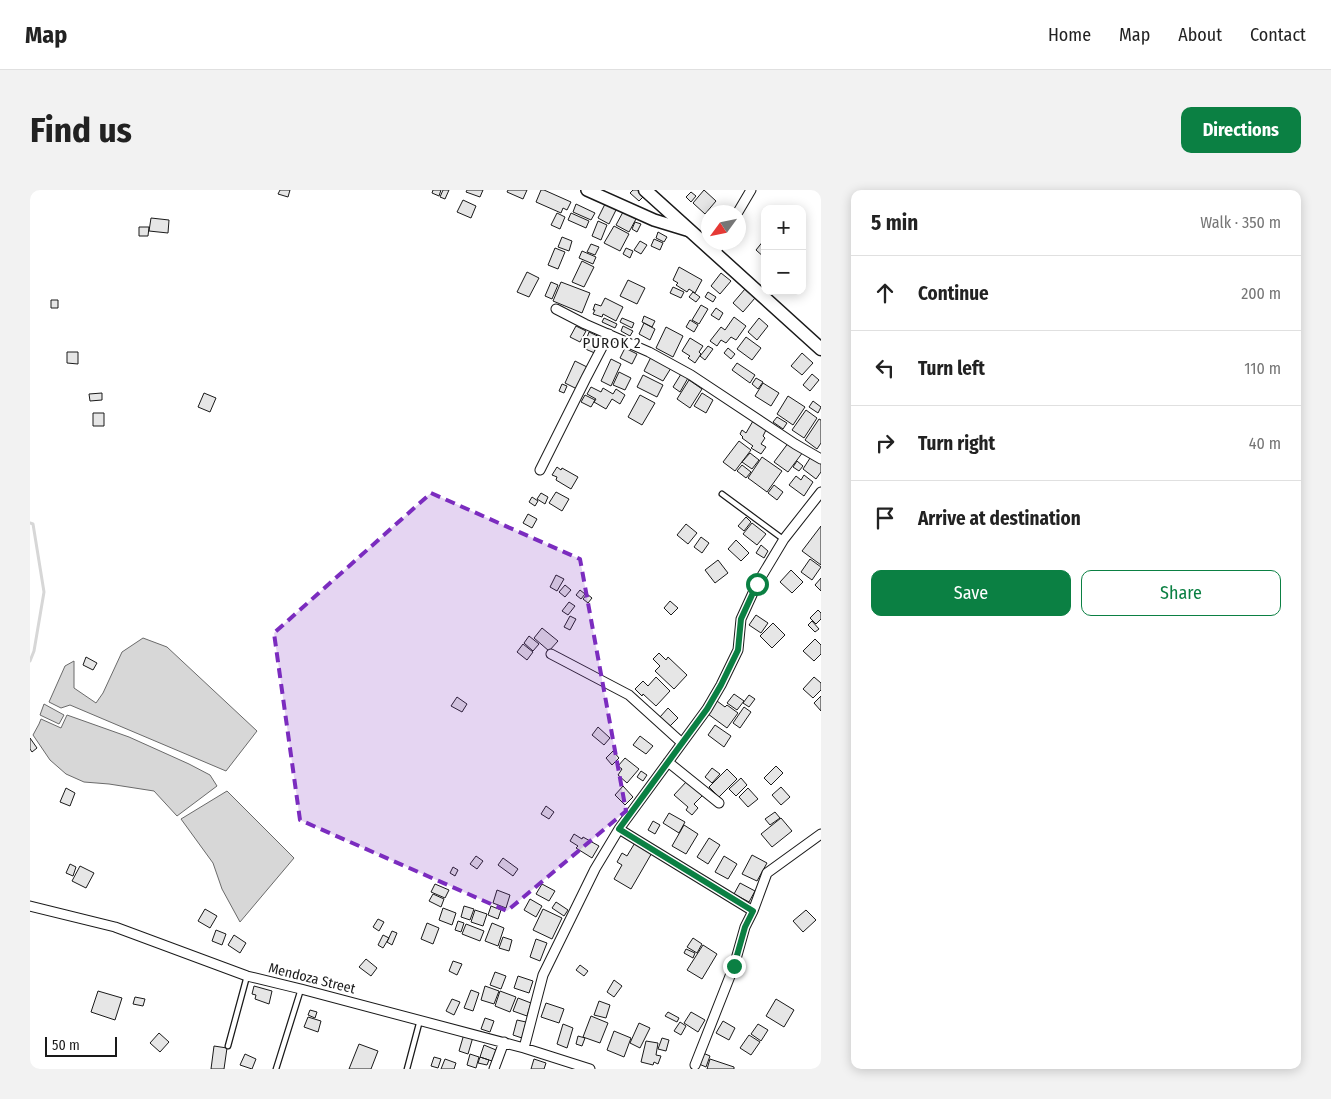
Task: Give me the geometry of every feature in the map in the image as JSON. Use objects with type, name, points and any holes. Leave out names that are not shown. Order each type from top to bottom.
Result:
[{"type":"main road","points":[[645,190],[690,231],[701,238]]},
{"type":"main road","points":[[720,250],[821,349]]},
{"type":"street","points":[[588,190],[654,220],[690,231]]},
{"type":"street","points":[[742,205],[751,190]]},
{"type":"street","points":[[556,309],[649,352],[691,376],[821,459]]},
{"type":"street","points":[[540,470],[610,334]]},
{"type":"street","points":[[524,1048],[543,975],[595,869],[619,829],[707,709],[738,650],[741,619],[757,584],[784,540],[821,492]]},
{"type":"street","points":[[551,654],[629,695],[682,743]]},
{"type":"street","points":[[668,762],[719,803]]},
{"type":"street","points":[[619,829],[753,911]]},
{"type":"street","points":[[695,1066],[734,966],[745,927],[767,873],[821,834]]},
{"type":"street","name":"Mendoza Street","points":[[30,906],[115,927],[247,976],[504,1042],[590,1069]]},
{"type":"street","points":[[494,1069],[504,1042]]},
{"type":"lane","points":[[722,494],[784,540]]},
{"type":"lane","points":[[228,1046],[247,976]]},
{"type":"lane","points":[[276,1069],[301,989]]},
{"type":"lane","points":[[407,1069],[420,1020]]},
{"type":"highlighted area","points":[[431,493],[580,559],[626,811],[507,911],[300,820],[274,633]]},
{"type":"shaded area","points":[[143,638],[167,647],[257,731],[226,771],[70,705],[61,708],[49,702],[65,666],[74,661],[74,688],[96,703],[103,693],[122,652]]},
{"type":"shaded area","points":[[44,704],[64,715],[59,724],[40,715]]},
{"type":"shaded area","points":[[67,715],[129,737],[189,764],[210,775],[217,786],[177,816],[154,791],[84,782],[66,774],[50,760],[33,735],[41,719],[61,728]]},
{"type":"shaded area","points":[[227,791],[294,858],[240,922],[222,889],[213,863],[181,819]]},
{"type":"building","points":[[280,190],[290,190],[288,197],[278,194]]},
{"type":"building","points":[[433,190],[441,190],[439,196],[432,193]]},
{"type":"building","points":[[443,190],[449,190],[445,199],[440,197]]},
{"type":"building","points":[[467,190],[483,190],[480,197],[466,192]]},
{"type":"building","points":[[508,190],[527,190],[523,199],[507,192]]},
{"type":"building","points":[[541,190],[571,202],[567,210],[563,208],[561,213],[536,202]]},
{"type":"building","points":[[633,190],[642,190],[646,194],[639,201],[630,193]]},
{"type":"building","points":[[704,190],[716,201],[713,205],[701,205],[701,210],[693,203]]},
{"type":"building","points":[[691,192],[696,196],[691,202],[686,197]]},
{"type":"building","points":[[463,200],[476,206],[471,218],[457,212]]},
{"type":"building","points":[[576,204],[595,213],[591,220],[573,212]]},
{"type":"building","points":[[605,204],[616,210],[609,224],[598,218]]},
{"type":"building","points":[[623,212],[636,219],[629,232],[616,225]]},
{"type":"building","points":[[557,213],[565,217],[560,229],[551,225]]},
{"type":"building","points":[[571,213],[589,221],[586,228],[568,220]]},
{"type":"building","points":[[151,218],[169,220],[168,233],[149,231]]},
{"type":"building","points":[[598,221],[607,225],[601,240],[592,236]]},
{"type":"building","points":[[635,222],[641,224],[637,232],[632,229]]},
{"type":"building","points":[[614,226],[629,234],[620,251],[604,243]]},
{"type":"building","points":[[139,227],[149,227],[148,236],[139,236]]},
{"type":"building","points":[[658,232],[667,237],[664,242],[656,238]]},
{"type":"building","points":[[562,237],[572,241],[569,251],[558,247]]},
{"type":"building","points":[[654,239],[663,243],[660,250],[651,246]]},
{"type":"building","points":[[640,241],[647,245],[641,254],[634,250]]},
{"type":"building","points":[[591,244],[599,247],[595,255],[587,252]]},
{"type":"building","points":[[761,244],[761,254],[756,250]]},
{"type":"building","points":[[555,248],[565,252],[558,269],[548,265]]},
{"type":"building","points":[[626,248],[633,251],[630,258],[623,254]]},
{"type":"building","points":[[582,251],[596,257],[593,264],[579,258]]},
{"type":"building","points":[[582,261],[594,267],[584,287],[572,282]]},
{"type":"building","points":[[679,267],[702,280],[695,293],[689,289],[687,292],[676,285],[678,283],[673,280]]},
{"type":"building","points":[[527,272],[539,278],[529,297],[517,292]]},
{"type":"building","points":[[721,273],[731,281],[720,294],[711,286]]},
{"type":"building","points":[[628,280],[645,288],[637,304],[620,296]]},
{"type":"building","points":[[551,282],[558,285],[552,299],[545,296]]},
{"type":"building","points":[[561,282],[590,293],[582,313],[553,301]]},
{"type":"building","points":[[673,287],[684,292],[681,298],[670,293]]},
{"type":"building","points":[[745,289],[755,298],[743,312],[733,303]]},
{"type":"building","points":[[693,292],[700,297],[696,302],[689,297]]},
{"type":"building","points":[[708,292],[716,297],[713,302],[705,297]]},
{"type":"building","points":[[605,298],[623,307],[616,321],[603,314],[602,317],[593,314],[595,304],[601,306]]},
{"type":"building","points":[[51,300],[58,300],[58,308],[51,308]]},
{"type":"building","points":[[701,305],[708,309],[699,324],[692,320]]},
{"type":"building","points":[[716,308],[723,313],[719,320],[711,315]]},
{"type":"building","points":[[644,316],[655,321],[652,327],[642,322]]},
{"type":"building","points":[[734,317],[746,326],[736,340],[731,337],[726,343],[721,340],[717,346],[710,341],[721,327],[725,330]]},
{"type":"building","points":[[604,318],[617,324],[615,328],[602,322]]},
{"type":"building","points":[[622,318],[634,323],[632,328],[620,322]]},
{"type":"building","points":[[759,318],[768,326],[757,340],[748,332]]},
{"type":"building","points":[[690,320],[698,325],[694,332],[686,327]]},
{"type":"building","points":[[644,323],[655,329],[650,340],[639,334]]},
{"type":"building","points":[[576,326],[586,331],[580,342],[570,337]]},
{"type":"building","points":[[623,326],[633,331],[630,336],[621,331]]},
{"type":"building","points":[[666,327],[683,336],[673,357],[656,348]]},
{"type":"building","points":[[589,332],[604,339],[597,354],[583,348]]},
{"type":"building","points":[[746,337],[761,348],[752,360],[737,349]]},
{"type":"building","points":[[690,338],[703,346],[699,352],[701,354],[695,363],[688,358],[690,356],[682,351]]},
{"type":"building","points":[[708,346],[713,349],[705,360],[700,356]]},
{"type":"building","points":[[625,348],[637,354],[632,364],[620,358]]},
{"type":"building","points":[[728,348],[735,354],[731,359],[724,353]]},
{"type":"building","points":[[67,352],[78,352],[78,364],[67,363]]},
{"type":"building","points":[[802,353],[813,363],[802,375],[791,366]]},
{"type":"building","points":[[651,357],[671,368],[663,381],[644,371]]},
{"type":"building","points":[[611,359],[621,364],[611,386],[601,381]]},
{"type":"building","points":[[575,361],[589,368],[579,390],[565,383]]},
{"type":"building","points":[[737,363],[755,375],[750,383],[732,370]]},
{"type":"building","points":[[619,372],[631,378],[625,390],[613,385]]},
{"type":"building","points":[[681,374],[688,378],[680,392],[673,387]]},
{"type":"building","points":[[812,374],[819,380],[810,391],[803,385]]},
{"type":"building","points":[[643,375],[663,385],[657,397],[637,387]]},
{"type":"building","points":[[756,378],[763,382],[758,389],[752,384]]},
{"type":"building","points":[[689,380],[702,389],[690,408],[677,399]]},
{"type":"building","points":[[763,383],[779,393],[771,406],[755,396]]},
{"type":"building","points":[[562,384],[567,386],[564,393],[559,391]]},
{"type":"building","points":[[591,387],[601,392],[603,388],[613,394],[616,389],[625,395],[620,404],[612,399],[606,409],[594,402],[596,399],[587,394]]},
{"type":"building","points":[[102,393],[102,400],[90,401],[89,394]]},
{"type":"building","points":[[204,393],[216,398],[210,412],[198,407]]},
{"type":"building","points":[[702,393],[713,400],[706,413],[694,406]]},
{"type":"building","points":[[585,395],[595,400],[591,407],[581,402]]},
{"type":"building","points":[[640,395],[655,403],[642,425],[628,417]]},
{"type":"building","points":[[788,396],[805,407],[793,425],[777,414]]},
{"type":"building","points":[[813,401],[821,407],[818,413],[809,407]]},
{"type":"building","points":[[806,410],[817,418],[804,438],[792,430]]},
{"type":"building","points":[[93,413],[104,413],[104,426],[93,426]]},
{"type":"building","points":[[777,417],[787,423],[783,429],[773,422]]},
{"type":"building","points":[[819,419],[821,420],[821,443],[817,449],[805,440]]},
{"type":"building","points":[[753,421],[766,430],[763,436],[765,438],[761,444],[766,447],[761,454],[751,448],[753,446],[742,438],[740,434],[742,430],[746,433]]},
{"type":"building","points":[[739,441],[751,450],[735,471],[723,462]]},
{"type":"building","points":[[789,442],[803,452],[788,472],[774,462]]},
{"type":"building","points":[[750,453],[759,460],[752,469],[742,462]]},
{"type":"building","points":[[812,455],[821,462],[821,472],[816,479],[803,469]]},
{"type":"building","points":[[762,457],[782,471],[767,492],[748,478]]},
{"type":"building","points":[[797,461],[803,466],[799,471],[793,467]]},
{"type":"building","points":[[742,465],[751,472],[746,478],[737,471]]},
{"type":"building","points":[[557,467],[578,477],[571,489],[556,480],[557,477],[552,475]]},
{"type":"building","points":[[804,475],[813,482],[804,496],[789,485],[796,476],[801,480]]},
{"type":"building","points":[[774,485],[783,492],[777,500],[768,493]]},
{"type":"building","points":[[556,492],[569,499],[562,511],[549,503]]},
{"type":"building","points":[[541,493],[548,497],[545,504],[537,499]]},
{"type":"building","points":[[532,497],[538,501],[535,506],[529,502]]},
{"type":"building","points":[[528,514],[537,519],[532,528],[523,523]]},
{"type":"building","points":[[746,517],[751,522],[744,531],[738,526]]},
{"type":"building","points":[[752,523],[766,534],[757,545],[743,534]]},
{"type":"building","points":[[686,524],[697,533],[688,544],[677,535]]},
{"type":"building","points":[[821,526],[821,565],[802,551]]},
{"type":"building","points":[[701,537],[709,543],[702,553],[694,547]]},
{"type":"building","points":[[736,540],[749,553],[741,561],[728,549]]},
{"type":"building","points":[[761,545],[768,551],[764,558],[756,553]]},
{"type":"building","points":[[810,559],[821,567],[812,580],[801,572]]},
{"type":"building","points":[[718,560],[728,573],[715,583],[705,570]]},
{"type":"building","points":[[791,570],[803,582],[792,593],[780,582]]},
{"type":"building","points":[[556,575],[564,579],[557,591],[550,587]]},
{"type":"building","points":[[821,578],[821,591],[815,585]]},
{"type":"building","points":[[565,585],[571,590],[565,597],[559,592]]},
{"type":"building","points":[[580,590],[585,594],[581,599],[576,595]]},
{"type":"building","points":[[587,594],[592,598],[588,603],[583,599]]},
{"type":"building","points":[[670,601],[678,608],[671,615],[664,608]]},
{"type":"building","points":[[569,602],[575,606],[568,615],[562,611]]},
{"type":"building","points":[[818,610],[821,613],[821,619],[816,624],[810,618]]},
{"type":"building","points":[[756,615],[768,623],[761,633],[749,625]]},
{"type":"building","points":[[570,616],[576,619],[570,630],[564,627]]},
{"type":"building","points":[[812,621],[819,629],[815,632],[808,625]]},
{"type":"building","points":[[773,623],[785,635],[772,648],[760,636]]},
{"type":"building","points":[[542,628],[558,641],[549,651],[534,638]]},
{"type":"building","points":[[529,636],[539,644],[533,651],[524,643]]},
{"type":"building","points":[[815,639],[821,645],[821,654],[814,661],[803,651]]},
{"type":"building","points":[[523,644],[533,652],[527,660],[517,652]]},
{"type":"building","points":[[659,653],[666,660],[668,657],[687,675],[674,689],[655,671],[660,666],[653,659]]},
{"type":"building","points":[[86,657],[97,663],[93,670],[83,665]]},
{"type":"building","points":[[656,677],[670,691],[656,706],[635,689],[643,681],[648,686]]},
{"type":"building","points":[[814,677],[821,683],[821,690],[813,698],[803,689]]},
{"type":"building","points":[[734,694],[744,701],[737,710],[727,703]]},
{"type":"building","points":[[749,695],[755,699],[749,707],[743,703]]},
{"type":"building","points":[[821,696],[821,711],[814,703]]},
{"type":"building","points":[[457,697],[467,704],[462,712],[451,706]]},
{"type":"building","points":[[717,701],[738,713],[727,728],[708,714]]},
{"type":"building","points":[[744,707],[751,712],[740,728],[733,723]]},
{"type":"building","points":[[668,708],[678,718],[670,726],[660,717]]},
{"type":"building","points":[[715,725],[731,736],[724,747],[708,735]]},
{"type":"building","points":[[598,727],[610,738],[604,745],[592,735]]},
{"type":"building","points":[[640,736],[653,746],[646,754],[633,745]]},
{"type":"building","points":[[30,738],[37,748],[32,752],[30,749]]},
{"type":"building","points":[[613,751],[619,758],[612,765],[606,758]]},
{"type":"building","points":[[625,758],[639,769],[627,783],[618,775],[622,769],[618,766]]},
{"type":"building","points":[[776,766],[783,773],[771,785],[764,778]]},
{"type":"building","points":[[712,768],[720,774],[712,783],[705,777]]},
{"type":"building","points":[[727,769],[737,779],[719,797],[709,787]]},
{"type":"building","points":[[641,771],[647,775],[643,781],[637,777]]},
{"type":"building","points":[[741,778],[747,785],[736,796],[729,789]]},
{"type":"building","points":[[687,781],[703,795],[694,804],[698,808],[692,815],[686,810],[688,807],[674,795]]},
{"type":"building","points":[[623,786],[633,797],[625,805],[615,795]]},
{"type":"building","points":[[781,787],[790,797],[781,805],[772,795]]},
{"type":"building","points":[[66,788],[75,793],[70,806],[60,802]]},
{"type":"building","points":[[748,788],[758,799],[748,807],[739,797]]},
{"type":"building","points":[[546,806],[554,812],[549,819],[541,814]]},
{"type":"building","points":[[775,812],[780,818],[770,825],[765,819]]},
{"type":"building","points":[[669,813],[685,822],[679,833],[663,823]]},
{"type":"building","points":[[781,818],[792,831],[772,847],[761,834]]},
{"type":"building","points":[[653,821],[660,825],[655,834],[648,830]]},
{"type":"building","points":[[684,825],[698,834],[686,854],[672,846]]},
{"type":"building","points":[[574,834],[599,846],[592,858],[576,848],[578,846],[570,841]]},
{"type":"building","points":[[709,838],[720,845],[708,864],[697,857]]},
{"type":"building","points":[[636,841],[653,851],[631,889],[614,879],[622,865],[617,862],[622,853],[627,856]]},
{"type":"building","points":[[752,855],[767,863],[757,881],[742,874]]},
{"type":"building","points":[[476,856],[483,861],[477,869],[470,864]]},
{"type":"building","points":[[724,856],[737,864],[728,879],[715,872]]},
{"type":"building","points":[[503,858],[518,869],[513,876],[498,865]]},
{"type":"building","points":[[70,864],[76,867],[73,876],[66,873]]},
{"type":"building","points":[[80,866],[94,873],[86,888],[72,881]]},
{"type":"building","points":[[453,867],[458,870],[455,876],[450,873]]},
{"type":"building","points":[[740,883],[755,891],[749,902],[734,894]]},
{"type":"building","points":[[435,884],[449,890],[445,898],[431,892]]},
{"type":"building","points":[[542,884],[555,891],[549,901],[536,894]]},
{"type":"building","points":[[497,890],[510,895],[506,908],[493,903]]},
{"type":"building","points":[[433,894],[444,899],[441,907],[429,901]]},
{"type":"building","points":[[530,899],[542,906],[536,917],[524,910]]},
{"type":"building","points":[[556,902],[568,910],[564,916],[552,908]]},
{"type":"building","points":[[464,906],[474,909],[470,920],[461,917]]},
{"type":"building","points":[[491,906],[501,910],[498,919],[488,915]]},
{"type":"building","points":[[443,908],[456,913],[452,925],[439,920]]},
{"type":"building","points":[[205,909],[217,916],[210,928],[198,921]]},
{"type":"building","points":[[543,909],[562,918],[552,939],[533,930]]},
{"type":"building","points":[[475,910],[487,914],[483,926],[471,922]]},
{"type":"building","points":[[806,910],[816,920],[803,932],[793,921]]},
{"type":"building","points":[[378,919],[384,922],[379,931],[373,927]]},
{"type":"building","points":[[458,921],[464,923],[461,932],[455,930]]},
{"type":"building","points":[[427,923],[439,928],[433,944],[421,939]]},
{"type":"building","points":[[492,923],[504,928],[498,946],[485,941]]},
{"type":"building","points":[[466,924],[484,931],[480,941],[462,934]]},
{"type":"building","points":[[216,930],[226,934],[222,945],[212,941]]},
{"type":"building","points":[[392,931],[397,933],[392,945],[387,942]]},
{"type":"building","points":[[234,935],[246,943],[240,953],[228,945]]},
{"type":"building","points":[[383,935],[389,938],[383,948],[378,945]]},
{"type":"building","points":[[503,937],[512,940],[509,951],[499,948]]},
{"type":"building","points":[[693,938],[702,944],[697,953],[687,947]]},
{"type":"building","points":[[536,939],[547,943],[540,961],[530,957]]},
{"type":"building","points":[[703,945],[717,954],[702,979],[687,970]]},
{"type":"building","points":[[686,949],[695,953],[693,958],[684,953]]},
{"type":"building","points":[[366,959],[377,968],[371,976],[359,967]]},
{"type":"building","points":[[453,961],[462,964],[457,975],[449,971]]},
{"type":"building","points":[[580,965],[588,971],[584,976],[576,970]]},
{"type":"building","points":[[495,972],[506,976],[501,989],[490,985]]},
{"type":"building","points":[[518,976],[533,981],[529,993],[514,988]]},
{"type":"building","points":[[614,980],[622,986],[614,997],[607,992]]},
{"type":"building","points":[[254,986],[272,991],[269,1004],[255,999],[256,995],[252,994]]},
{"type":"building","points":[[485,986],[499,991],[494,1004],[481,1000]]},
{"type":"building","points":[[471,990],[479,993],[473,1011],[464,1008]]},
{"type":"building","points":[[98,991],[122,998],[115,1020],[91,1012]]},
{"type":"building","points":[[500,991],[516,997],[510,1012],[495,1006]]},
{"type":"building","points":[[135,997],[145,999],[143,1006],[133,1004]]},
{"type":"building","points":[[518,998],[531,1003],[527,1016],[513,1011]]},
{"type":"building","points":[[452,999],[460,1002],[454,1015],[446,1011]]},
{"type":"building","points":[[776,999],[794,1010],[784,1027],[766,1016]]},
{"type":"building","points":[[599,1001],[610,1005],[606,1018],[594,1015]]},
{"type":"building","points":[[546,1003],[564,1009],[559,1023],[541,1017]]},
{"type":"building","points":[[310,1010],[317,1012],[315,1018],[308,1015]]},
{"type":"building","points":[[668,1012],[679,1018],[677,1022],[665,1016]]},
{"type":"building","points":[[691,1012],[705,1020],[698,1032],[684,1023]]},
{"type":"building","points":[[591,1016],[608,1023],[600,1043],[583,1037]]},
{"type":"building","points":[[308,1017],[321,1021],[318,1032],[304,1027]]},
{"type":"building","points":[[485,1018],[494,1021],[490,1032],[481,1029]]},
{"type":"building","points":[[517,1020],[526,1022],[522,1038],[513,1035]]},
{"type":"building","points":[[723,1021],[735,1028],[729,1040],[716,1033]]},
{"type":"building","points":[[680,1022],[686,1026],[681,1035],[674,1031]]},
{"type":"building","points":[[639,1023],[650,1028],[640,1048],[630,1043]]},
{"type":"building","points":[[563,1024],[573,1028],[567,1048],[557,1044]]},
{"type":"building","points":[[758,1024],[768,1030],[761,1041],[751,1034]]},
{"type":"building","points":[[614,1031],[631,1038],[624,1057],[607,1050]]},
{"type":"building","points":[[159,1033],[169,1042],[160,1052],[150,1043]]},
{"type":"building","points":[[464,1034],[473,1037],[468,1054],[459,1051]]},
{"type":"building","points":[[749,1035],[760,1042],[751,1055],[740,1048]]},
{"type":"building","points":[[578,1036],[585,1038],[582,1046],[576,1044]]},
{"type":"building","points":[[662,1038],[669,1040],[666,1051],[658,1049]]},
{"type":"building","points":[[646,1041],[658,1043],[656,1055],[661,1056],[658,1064],[654,1062],[653,1065],[641,1062]]},
{"type":"building","points":[[359,1044],[378,1051],[371,1069],[349,1069]]},
{"type":"building","points":[[484,1045],[496,1050],[492,1061],[480,1057]]},
{"type":"building","points":[[214,1046],[227,1048],[224,1069],[211,1069]]},
{"type":"building","points":[[703,1053],[710,1056],[706,1067],[699,1064]]},
{"type":"building","points":[[245,1054],[256,1059],[252,1069],[240,1065]]},
{"type":"building","points":[[470,1054],[479,1057],[476,1068],[467,1065]]},
{"type":"building","points":[[434,1057],[441,1059],[438,1068],[431,1066]]},
{"type":"building","points":[[480,1057],[489,1060],[487,1065],[478,1063]]},
{"type":"building","points":[[445,1059],[456,1063],[454,1069],[441,1069]]},
{"type":"building","points":[[534,1059],[546,1063],[544,1069],[531,1069]]},
{"type":"building","points":[[710,1059],[734,1067],[734,1069],[707,1069]]},
{"type":"waterway","points":[[30,523],[33,524],[44,592],[34,651],[30,661]]},
{"type":"district","name":"PUROK 2","points":[[612,343]]},
{"type":"route","points":[[734,966],[745,927],[753,911],[619,829],[707,709],[721,685],[738,650],[741,619],[757,584]]}]
